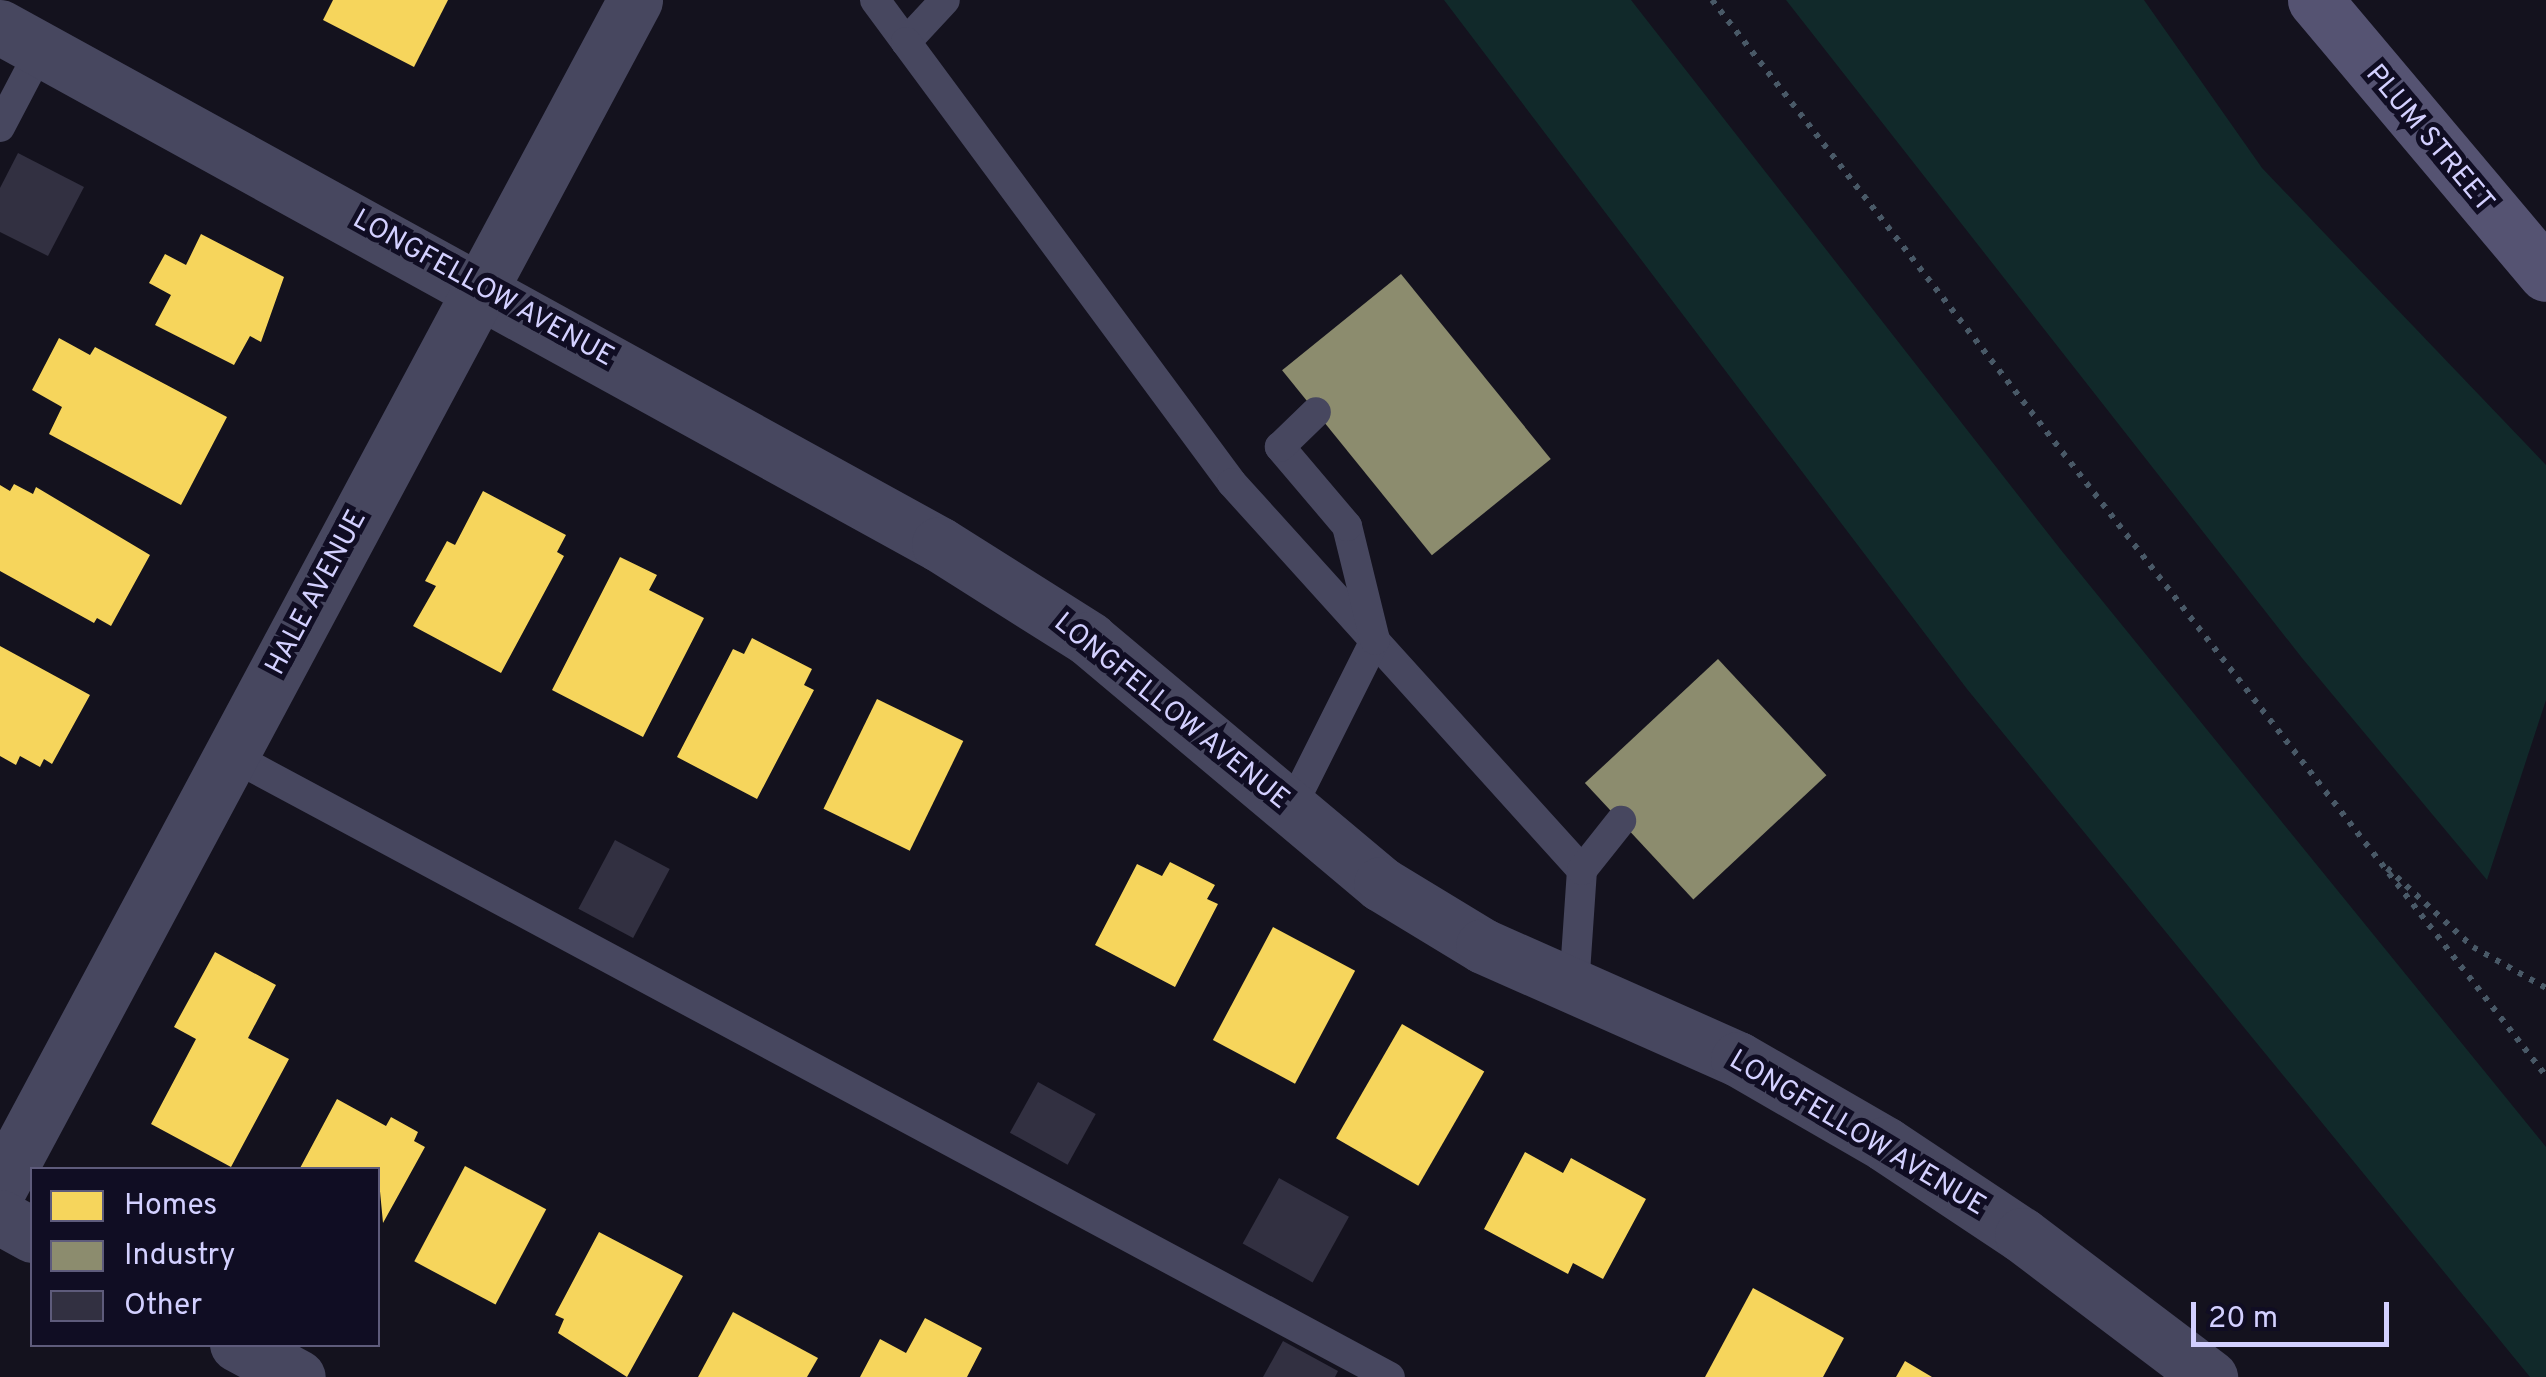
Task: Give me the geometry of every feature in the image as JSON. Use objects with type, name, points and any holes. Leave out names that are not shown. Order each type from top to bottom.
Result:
[{"type":"main road","name":"PLUM STREET","points":[[2315,0],[2546,274]]},
{"type":"street","name":"HALE AVENUE","points":[[0,1187],[635,0]]},
{"type":"street","name":"LONGFELLOW AVENUE","points":[[20,38],[481,286],[924,535],[1089,639],[1381,884],[1483,946],[1738,1060],[1885,1144],[2022,1235],[2210,1377]]},
{"type":"street","points":[[0,1217],[30,1233]]},
{"type":"street","points":[[243,1347],[298,1377]]},
{"type":"lane","points":[[875,0],[1232,484],[1582,870]]},
{"type":"lane","points":[[906,42],[945,0]]},
{"type":"lane","points":[[0,127],[20,38]]},
{"type":"lane","points":[[1292,808],[1374,640],[1346,526],[1280,447],[1316,412]]},
{"type":"lane","points":[[230,755],[1390,1377]]},
{"type":"lane","points":[[1574,987],[1582,870],[1621,821]]},
{"type":"path","points":[[1712,0],[2546,1076]]},
{"type":"path","points":[[2365,846],[2473,947],[2546,988]]},
{"type":"green space","points":[[1444,0],[1631,0],[2061,550],[2546,1147],[2546,1377],[2530,1377],[1967,689]]},
{"type":"green space","points":[[1786,0],[2144,0],[2262,168],[2546,465],[2546,700],[2487,880],[2302,658]]},
{"type":"building: Homes","points":[[333,0],[448,0],[414,67],[323,20]]},
{"type":"building: Homes","points":[[201,234],[284,277],[261,342],[250,336],[234,365],[155,325],[171,295],[149,283],[165,254],[186,265]]},
{"type":"building: Homes","points":[[59,338],[90,355],[95,347],[227,417],[181,505],[49,434],[62,407],[32,390]]},
{"type":"building: Homes","points":[[14,484],[33,494],[36,487],[150,555],[111,626],[97,618],[94,623],[0,571],[0,485],[10,491]]},
{"type":"building: Homes","points":[[483,491],[566,535],[557,552],[564,556],[501,673],[413,626],[436,586],[425,581],[447,541],[455,545]]},
{"type":"building: Homes","points":[[620,557],[657,575],[649,590],[704,618],[643,737],[552,690]]},
{"type":"building: Homes","points":[[752,638],[812,669],[804,685],[814,690],[757,799],[677,757],[733,649],[744,654]]},
{"type":"building: Homes","points":[[0,646],[90,695],[52,764],[44,759],[40,767],[20,756],[16,765],[0,756]]},
{"type":"building: Homes","points":[[877,699],[963,741],[910,851],[824,809]]},
{"type":"building: Homes","points":[[1170,862],[1215,885],[1207,899],[1218,904],[1175,987],[1095,945],[1137,864],[1162,876]]},
{"type":"building: Homes","points":[[1273,927],[1355,971],[1295,1084],[1213,1040]]},
{"type":"building: Homes","points":[[215,952],[276,985],[248,1038],[289,1059],[231,1167],[151,1124],[196,1039],[174,1027]]},
{"type":"building: Homes","points":[[1402,1024],[1484,1072],[1418,1186],[1336,1138]]},
{"type":"building: Homes","points":[[337,1099],[386,1126],[391,1117],[418,1132],[414,1141],[425,1147],[383,1223],[380,1167],[301,1167]]},
{"type":"building: Homes","points":[[1525,1152],[1563,1173],[1571,1158],[1646,1199],[1603,1279],[1573,1263],[1568,1274],[1484,1229]]},
{"type":"building: Homes","points":[[465,1166],[546,1209],[496,1305],[414,1261]]},
{"type":"building: Homes","points":[[599,1232],[683,1276],[627,1377],[558,1333],[564,1319],[555,1315]]},
{"type":"building: Homes","points":[[1753,1288],[1844,1338],[1823,1377],[1705,1377]]},
{"type":"building: Homes","points":[[733,1312],[818,1358],[807,1377],[698,1377]]},
{"type":"building: Homes","points":[[925,1318],[982,1348],[967,1377],[860,1377],[880,1339],[906,1353]]},
{"type":"building: Homes","points":[[1905,1361],[1932,1377],[1896,1377]]},
{"type":"building: Industry","points":[[1401,274],[1551,459],[1432,555],[1282,370]]},
{"type":"building: Industry","points":[[1718,659],[1826,775],[1693,899],[1585,783]]},
{"type":"building: Other","points":[[18,153],[84,187],[48,256],[0,232],[0,188]]},
{"type":"building: Other","points":[[615,840],[670,869],[633,938],[578,909]]},
{"type":"building: Other","points":[[1038,1082],[1096,1114],[1068,1165],[1010,1133]]},
{"type":"building: Other","points":[[1279,1178],[1349,1217],[1313,1282],[1243,1244]]},
{"type":"building: Other","points":[[1283,1341],[1338,1371],[1335,1377],[1263,1377]]}]
